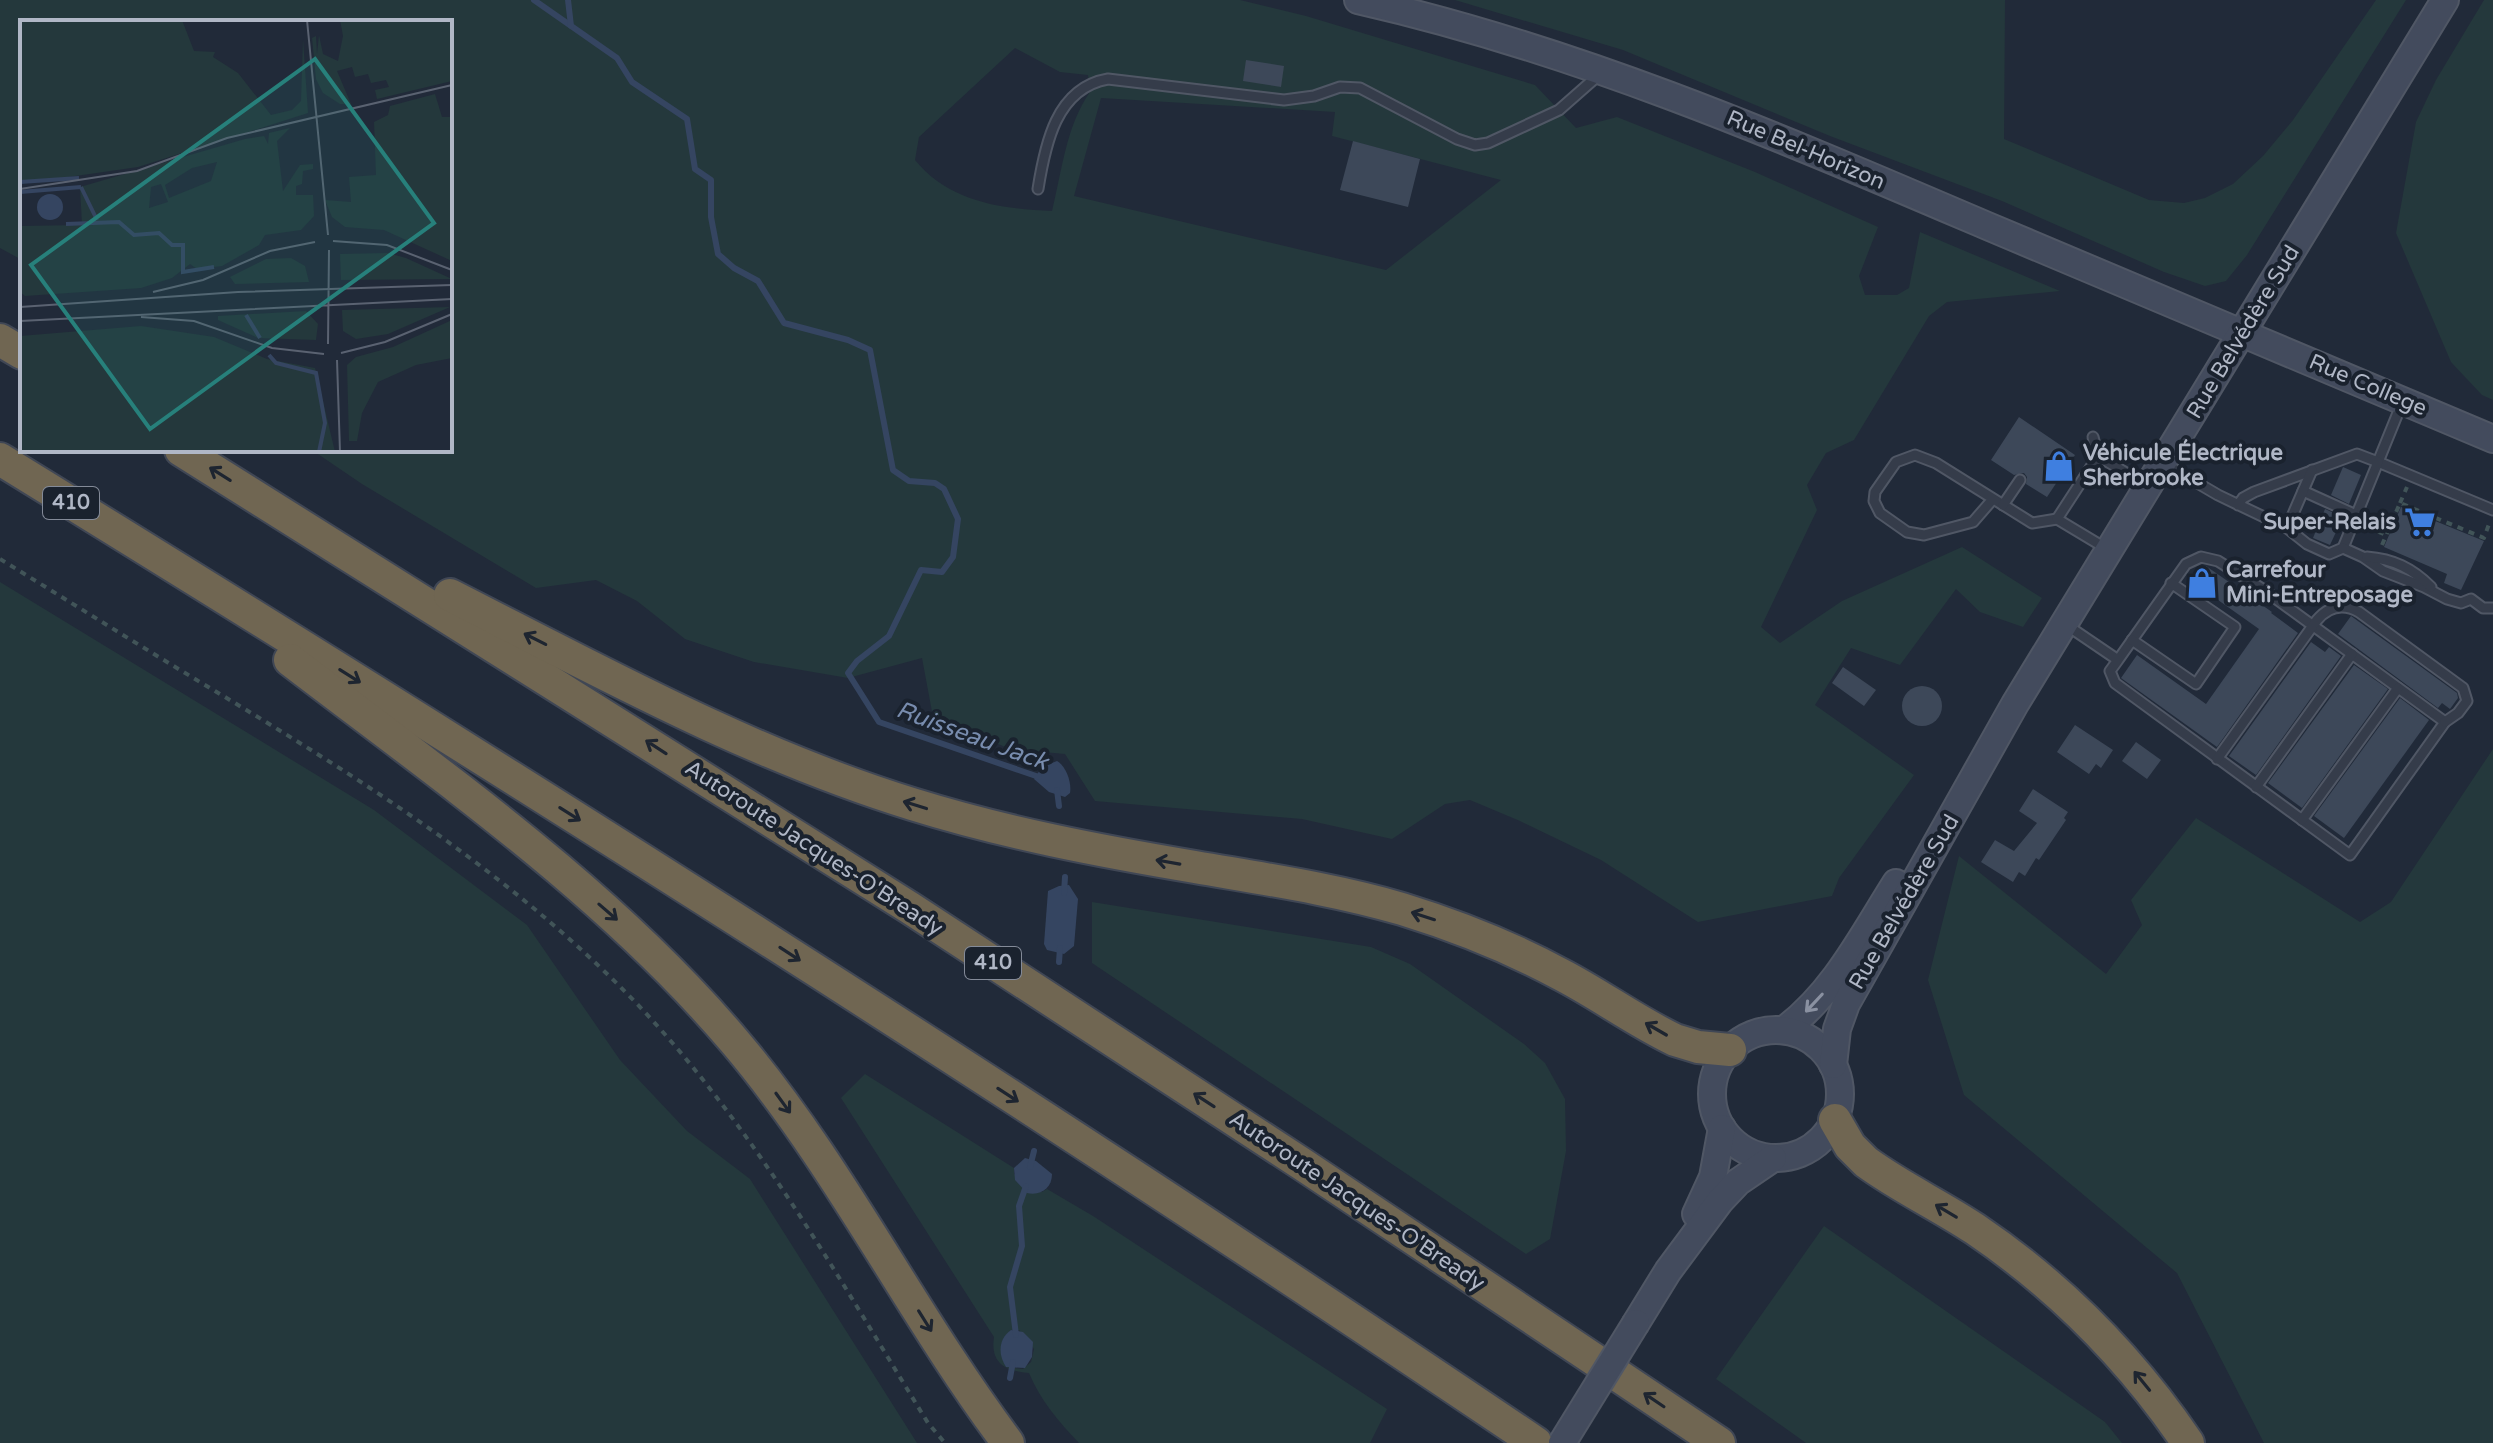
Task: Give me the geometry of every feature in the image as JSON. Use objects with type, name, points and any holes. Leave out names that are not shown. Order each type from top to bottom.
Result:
[{"type":"highway","points":[[0,340],[20,352]]},
{"type":"highway","name":"Autoroute Jacques-O'Bready","points":[[184,452],[910,908],[1719,1443]]},
{"type":"highway","name":"410","points":[[0,459],[914,1033],[1536,1443]]},
{"type":"highway","points":[[258,498],[689,715],[829,775],[934,811],[1025,835],[1304,886],[1403,910],[1459,928],[1538,963],[1675,1040],[1698,1047],[1730,1050]]},
{"type":"highway","points":[[141,546],[530,847],[614,917],[676,976],[736,1044],[800,1127],[954,1366],[1008,1443]]},
{"type":"highway","points":[[1835,1120],[1850,1146],[1866,1162],[1974,1228],[2068,1302],[2127,1363],[2188,1443]]},
{"type":"street","name":"Rue Bel-Horizon","points":[[1358,0],[1477,30],[1604,70],[1747,124],[2242,333]]},
{"type":"street","name":"Rue Belvédère Sud","points":[[1784,1030],[1811,1008],[1832,982],[2015,704],[2445,0]]},
{"type":"street","name":"Rue College","points":[[2242,333],[2493,439]]},
{"type":"street","name":"Rue Belvédère Sud","points":[[1833,1065],[1837,1029],[1846,1004],[2015,704]]},
{"type":"street","points":[[1784,1030],[1813,1041],[1825,1052],[1833,1065],[1840,1092],[1835,1120],[1828,1132],[1813,1146],[1793,1156],[1773,1158],[1744,1149],[1722,1128],[1714,1107],[1713,1084],[1717,1069],[1730,1050],[1754,1033],[1784,1030]]},
{"type":"street","points":[[1562,1443],[1668,1271],[1710,1186],[1722,1128]]},
{"type":"street","points":[[1668,1271],[1728,1192],[1773,1158]]},
{"type":"lane","points":[[1038,189],[1044,150],[1055,122],[1065,105],[1082,87],[1097,81],[1108,79],[1284,100],[1314,96],[1348,86],[1360,88],[1457,139],[1475,145],[1488,143],[1559,110],[1604,70]]},
{"type":"lane","points":[[2163,463],[2287,528],[2307,544],[2329,554],[2343,548],[2403,400]]},
{"type":"lane","points":[[2093,437],[2098,456],[2149,486]]},
{"type":"lane","points":[[2238,505],[2254,492],[2357,454],[2492,516]]},
{"type":"lane","points":[[1993,499],[1973,522],[1924,535],[1907,532],[1883,516],[1877,510],[1874,497],[1896,462],[1915,455],[1929,459],[2032,523],[2057,519],[2109,551]]},
{"type":"lane","points":[[2057,519],[2098,456]]},
{"type":"lane","points":[[2287,528],[2312,470]]},
{"type":"lane","points":[[2003,505],[2020,480]]},
{"type":"lane","points":[[2303,491],[2356,515]]},
{"type":"lane","points":[[2343,548],[2383,571],[2454,602],[2471,599],[2483,608],[2493,608]]},
{"type":"lane","points":[[2217,759],[2313,626],[2322,614],[2332,608],[2343,606],[2359,612],[2465,691],[2467,697],[2458,713],[2445,722],[2350,855],[2217,759],[2115,683],[2110,671],[2171,583],[2190,560],[2201,557],[2212,558],[2264,590],[2313,626],[2352,654],[2398,688],[2445,722]]},
{"type":"lane","points":[[2132,640],[2196,684],[2227,639],[2235,627],[2171,583]]},
{"type":"lane","points":[[2064,624],[2118,660]]},
{"type":"lane","points":[[2256,787],[2352,654]]},
{"type":"lane","points":[[2302,820],[2398,688]]},
{"type":"path","points":[[2382,547],[2406,490]]},
{"type":"path","points":[[2400,503],[2484,538],[2492,516]]},
{"type":"path","points":[[2369,528],[2386,535]]},
{"type":"path","points":[[0,559],[385,796],[454,844],[532,905],[606,972],[671,1042],[723,1106],[772,1174],[928,1423],[945,1443]]},
{"type":"green space","points":[[0,0],[1240,0],[1306,16],[1535,85],[1576,128],[1617,117],[1755,172],[1878,227],[1859,276],[1865,295],[1897,295],[1909,288],[1920,232],[2060,291],[1947,302],[1929,316],[1854,440],[1826,453],[1807,485],[1817,510],[1761,627],[1780,643],[1842,601],[1962,547],[2042,598],[2023,627],[1980,612],[1956,589],[1900,665],[1851,648],[1815,705],[1914,775],[1839,878],[1832,896],[1698,922],[1601,860],[1470,800],[1445,804],[1392,839],[1302,819],[1095,801],[1065,754],[1043,752],[1034,759],[933,717],[922,658],[848,678],[754,662],[685,639],[637,601],[596,580],[536,588],[362,484],[315,452],[452,452],[452,20],[20,20],[20,259],[0,248]],"holes":[[[1015,48],[1060,72],[1088,75],[1090,92],[1070,134],[1052,211],[996,205],[960,194],[929,174],[915,160],[919,137]],[[1101,98],[1335,112],[1332,136],[1501,180],[1386,270],[1074,196]]]},
{"type":"green space","points":[[1455,0],[2005,0],[2004,139],[2149,200],[2184,203],[2205,198],[2233,184],[2263,156],[2293,120],[2376,0],[2406,0],[2247,255],[2226,281],[2205,286],[2164,272],[2002,201],[1830,136],[1623,50]]},
{"type":"green space","points":[[2484,0],[2493,0],[2493,400],[2482,395],[2451,362],[2396,233],[2416,122],[2436,80]]},
{"type":"green space","points":[[0,582],[374,810],[527,925],[620,1060],[687,1131],[750,1179],[917,1443],[0,1443]]},
{"type":"green space","points":[[2493,749],[2493,1443],[2264,1443],[2177,1273],[1964,1095],[1928,980],[1959,856],[2106,974],[2142,925],[2131,900],[2196,818],[2360,922],[2391,902]]},
{"type":"green space","points":[[1092,902],[1371,947],[1410,964],[1524,1044],[1545,1063],[1565,1099],[1566,1151],[1550,1239],[1526,1254],[1092,963]]},
{"type":"green space","points":[[865,1074],[1014,1168],[1014,1174],[1042,1192],[1047,1189],[1093,1216],[1387,1409],[1370,1443],[1079,1443],[1051,1410],[1029,1373],[1007,1368],[997,1360],[994,1337],[841,1098]],"holes":[[[1011,1330],[1019,1330],[1034,1349],[1031,1362],[1023,1369],[1006,1367],[1001,1352],[1002,1343]]]},
{"type":"green space","points":[[1824,1226],[2105,1422],[2122,1443],[1806,1443],[1716,1379]]},
{"type":"water","points":[[1057,761],[1069,780],[1070,793],[1065,797],[1049,792],[1034,779],[1042,767]]},
{"type":"water","points":[[1069,885],[1078,899],[1074,946],[1064,954],[1047,950],[1044,944],[1048,891]]},
{"type":"water","points":[[1025,1158],[1036,1161],[1052,1174],[1048,1187],[1041,1192],[1027,1193],[1015,1180],[1014,1168]]},
{"type":"water","points":[[1011,1330],[1023,1332],[1033,1342],[1032,1357],[1025,1368],[1006,1367],[1003,1362],[1002,1342]]},
{"type":"building","points":[[1246,60],[1284,66],[1281,87],[1243,81]]},
{"type":"building","points":[[1353,141],[1420,159],[1408,207],[1340,190]]},
{"type":"building","points":[[2019,417],[2075,455],[2047,497],[2026,484],[2024,473],[2014,475],[1991,460]]},
{"type":"building","points":[[2343,467],[2361,475],[2349,504],[2331,495]]},
{"type":"building","points":[[2401,507],[2484,541],[2461,590],[2444,583],[2447,574],[2384,547]]},
{"type":"building","points":[[2325,509],[2343,517],[2330,545],[2313,538]]},
{"type":"building","points":[[2206,566],[2298,633],[2217,747],[2121,678],[2137,655],[2206,704],[2259,629],[2194,583]]},
{"type":"building","points":[[2351,616],[2457,693],[2458,698],[2450,709],[2442,703],[2438,708],[2338,634]]},
{"type":"building","points":[[2311,642],[2325,652],[2329,647],[2341,656],[2256,775],[2229,756]]},
{"type":"building","points":[[2354,665],[2388,689],[2302,808],[2268,783]]},
{"type":"building","points":[[1843,667],[1876,690],[1864,706],[1832,683]]},
{"type":"building","points":[[1922,686],[1936,692],[1942,706],[1936,720],[1922,726],[1908,720],[1902,706],[1908,692]]},
{"type":"building","points":[[2400,698],[2429,720],[2344,838],[2314,816]]},
{"type":"building","points":[[2075,725],[2113,750],[2101,768],[2096,764],[2089,774],[2057,752]]},
{"type":"building","points":[[2136,742],[2161,760],[2147,779],[2122,761]]},
{"type":"building","points":[[2033,789],[2068,812],[2064,818],[2066,820],[2039,860],[2036,858],[2025,876],[2019,872],[2013,882],[1981,862],[1995,840],[2014,851],[2037,823],[2019,811]]},
{"type":"waterway","name":"Ruisseau Jack","points":[[534,0],[617,58],[632,82],[687,119],[695,169],[711,180],[711,217],[718,254],[734,268],[758,281],[784,323],[848,340],[870,350],[893,470],[909,481],[935,483],[944,489],[958,519],[953,557],[942,572],[921,570],[889,636],[857,661],[848,673],[879,722],[1039,777]]},
{"type":"waterway","name":"Ruisseau Jack","points":[[568,0],[571,26]]},
{"type":"waterway","name":"Ruisseau Jack","points":[[1057,790],[1059,806]]},
{"type":"waterway","name":"Ruisseau Jack","points":[[1064,893],[1065,877]]},
{"type":"waterway","name":"Ruisseau Jack","points":[[1059,962],[1060,948]]},
{"type":"waterway","name":"Ruisseau Jack","points":[[1030,1167],[1034,1151]]},
{"type":"waterway","name":"Ruisseau Jack","points":[[1016,1335],[1010,1287],[1022,1246],[1019,1206],[1026,1186]]},
{"type":"waterway","name":"Ruisseau Jack","points":[[1010,1378],[1013,1362]]},
{"type":"place","name":"Véhicule Électrique Sherbrooke","points":[[2059,466]]},
{"type":"place","name":"Super-Relais","points":[[2420,522]]},
{"type":"place","name":"Carrefour Mini-Entreposage","points":[[2202,583]]}]
